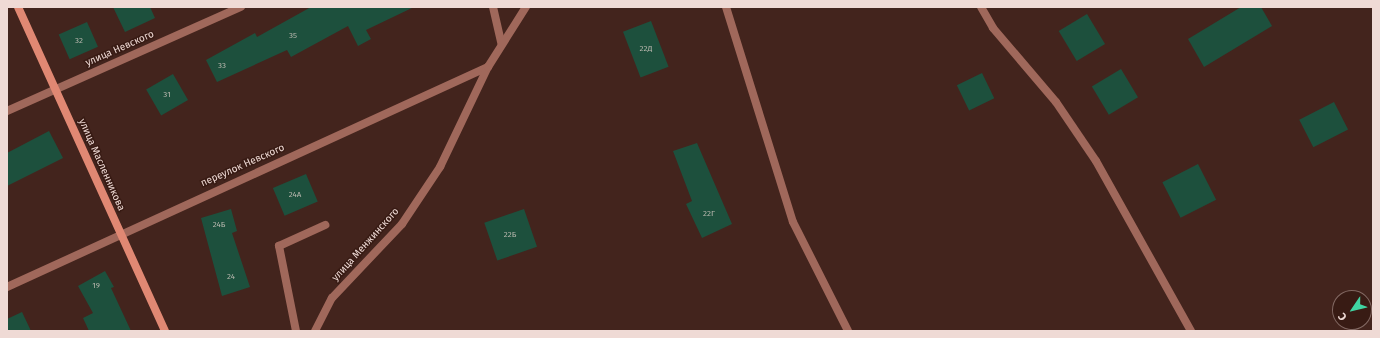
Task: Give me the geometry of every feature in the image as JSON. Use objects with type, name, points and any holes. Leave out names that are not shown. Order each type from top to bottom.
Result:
[{"type":"street","name":"улица Масленникова","points":[[18,7],[165,331]]},
{"type":"street","name":"улица Невского","points":[[7,111],[55,88],[241,7]]},
{"type":"street","points":[[493,7],[501,43]]},
{"type":"street","name":"улица Менжинского","points":[[315,331],[332,298],[402,224],[440,167],[488,67],[501,43],[526,7]]},
{"type":"street","points":[[726,7],[793,222],[848,331]]},
{"type":"street","points":[[981,7],[993,28],[1056,102],[1096,162],[1192,331]]},
{"type":"street","name":"переулок Невского","points":[[7,287],[120,233],[488,67]]},
{"type":"street","points":[[296,331],[279,246],[325,225]]},
{"type":"building","points":[[113,7],[150,7],[155,18],[125,32]]},
{"type":"building","points":[[311,7],[414,7],[366,30],[371,39],[358,46],[348,26],[291,57],[287,50],[217,82],[206,60],[255,33],[257,37]]},
{"type":"building","points":[[1241,7],[1261,7],[1272,26],[1204,67],[1188,39]]},
{"type":"building","points":[[1087,14],[1105,44],[1077,61],[1059,31]]},
{"type":"building","points":[[651,21],[669,67],[641,77],[623,32]]},
{"type":"building","points":[[87,22],[98,47],[70,59],[59,35]]},
{"type":"building","points":[[1121,69],[1138,97],[1109,115],[1092,87]]},
{"type":"building","points":[[982,73],[994,98],[969,110],[957,85]]},
{"type":"building","points":[[173,74],[188,100],[161,115],[146,90]]},
{"type":"building","points":[[1334,102],[1348,130],[1313,147],[1299,120]]},
{"type":"building","points":[[49,131],[63,158],[7,186],[7,153]]},
{"type":"building","points":[[697,143],[732,224],[702,238],[686,204],[692,201],[673,151]]},
{"type":"building","points":[[1198,164],[1216,200],[1181,218],[1162,182]]},
{"type":"building","points":[[306,174],[318,202],[285,216],[273,188]]},
{"type":"building","points":[[231,209],[237,231],[232,233],[250,287],[222,296],[201,218]]},
{"type":"building","points":[[524,209],[537,247],[497,260],[484,223]]},
{"type":"building","points":[[105,271],[114,287],[111,288],[131,331],[89,331],[83,318],[93,313],[78,286]]},
{"type":"building","points":[[22,312],[31,331],[7,331],[7,319]]}]
